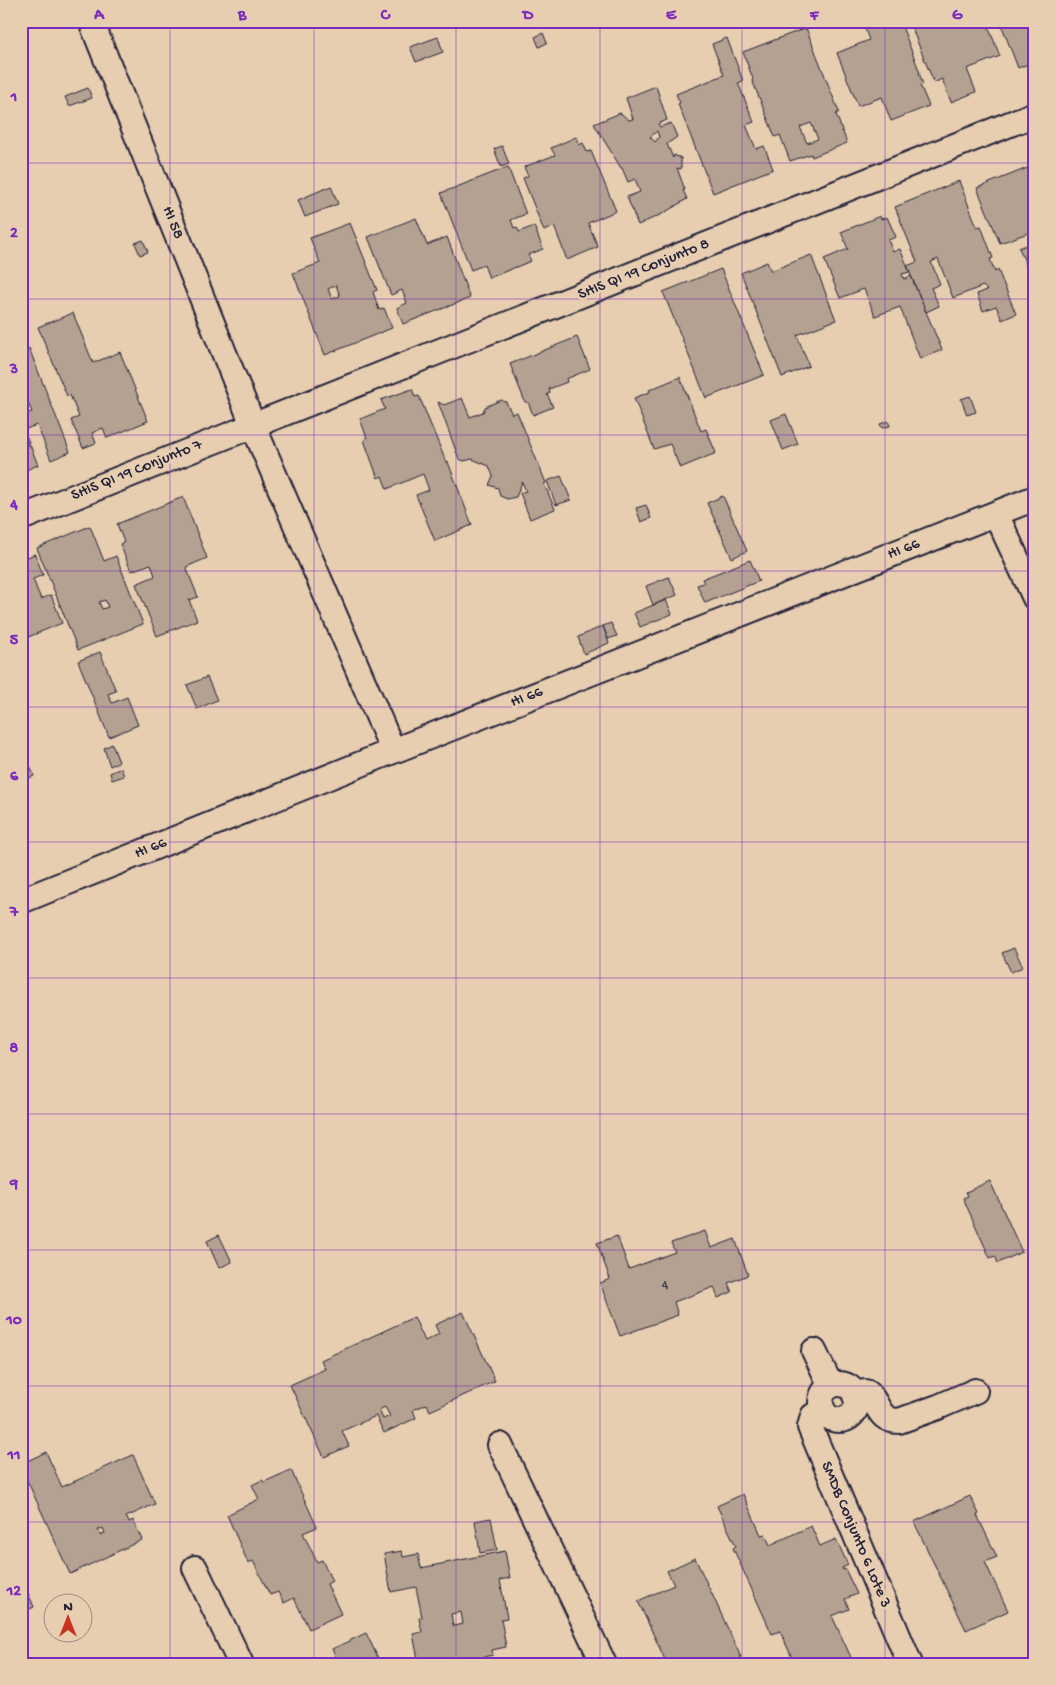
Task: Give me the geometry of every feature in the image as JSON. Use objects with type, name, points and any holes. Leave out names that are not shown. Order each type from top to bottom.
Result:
[{"type":"street","name":"HI 58","points":[[91,21],[252,425],[393,751]]},
{"type":"street","name":"SHIS QI 19 Conjunto 8","points":[[252,425],[1035,114]]},
{"type":"street","name":"SHIS QI 19 Conjunto 7","points":[[21,518],[252,425]]},
{"type":"street","name":"HI 66","points":[[21,901],[393,751],[1035,498]]},
{"type":"street","points":[[996,514],[1035,598]]},
{"type":"street","points":[[814,1352],[831,1386],[838,1384],[850,1388],[857,1400],[855,1410],[845,1419],[835,1420],[827,1416],[823,1410]]},
{"type":"street","name":"SMDB Conjunto 6 Lote 3","points":[[831,1386],[821,1397],[823,1410],[813,1416],[810,1427],[910,1664]]},
{"type":"street","points":[[855,1396],[868,1393],[882,1415],[893,1421],[899,1421],[975,1391]]},
{"type":"street","points":[[500,1444],[604,1664]]},
{"type":"street","points":[[195,1568],[240,1664]]},
{"type":"building","points":[[795,21],[810,21],[812,27],[799,31]]},
{"type":"building","points":[[877,21],[900,21],[920,73],[923,84],[920,85],[929,106],[891,121],[882,97],[858,106],[837,53],[869,40],[864,26]]},
{"type":"building","points":[[909,21],[986,21],[1000,56],[967,69],[976,92],[951,102],[942,79],[934,83]]},
{"type":"building","points":[[1000,21],[1035,21],[1035,61],[1018,68]]},
{"type":"building","points":[[806,28],[839,112],[836,114],[847,143],[812,157],[811,154],[790,161],[780,135],[775,137],[743,52]],"holes":[[[811,123],[818,139],[807,143],[800,127]]]},
{"type":"building","points":[[543,33],[547,43],[539,47],[535,37]]},
{"type":"building","points":[[438,37],[443,52],[416,62],[410,47]]},
{"type":"building","points":[[727,38],[743,81],[738,83],[754,122],[746,125],[756,149],[764,146],[773,169],[713,193],[678,104],[680,103],[676,94],[724,75],[712,44]]},
{"type":"building","points":[[656,86],[667,120],[658,124],[660,127],[671,123],[677,137],[667,144],[673,158],[674,155],[681,158],[681,169],[677,168],[687,199],[662,214],[638,225],[627,197],[640,192],[635,179],[628,182],[622,168],[594,124],[620,113],[629,120],[633,119],[626,98]],"holes":[[[657,131],[659,137],[655,142],[650,137]]]},
{"type":"building","points":[[88,88],[92,98],[69,106],[65,97]]},
{"type":"building","points":[[576,137],[579,145],[583,143],[587,152],[591,151],[616,211],[588,223],[598,247],[567,260],[554,226],[544,231],[523,178],[528,176],[524,167],[555,155],[551,148]]},
{"type":"building","points":[[502,146],[509,164],[501,167],[494,149]]},
{"type":"building","points":[[1035,165],[1035,275],[1031,276],[1019,248],[1031,243],[1028,233],[1000,243],[977,188]]},
{"type":"building","points":[[508,167],[526,214],[511,220],[514,228],[517,227],[519,232],[534,226],[543,249],[528,255],[531,261],[489,278],[484,265],[471,270],[441,193]]},
{"type":"building","points":[[959,181],[977,227],[981,226],[993,258],[990,259],[995,272],[998,270],[1016,314],[1002,320],[996,306],[983,311],[977,294],[987,290],[983,286],[953,298],[938,259],[931,262],[940,284],[931,288],[939,306],[926,312],[907,266],[917,262],[895,207]]},
{"type":"building","points":[[331,186],[338,204],[305,217],[298,200]]},
{"type":"building","points":[[880,216],[881,219],[887,217],[896,237],[888,240],[893,252],[900,249],[910,272],[902,274],[904,279],[911,276],[942,350],[920,359],[900,307],[875,316],[864,289],[840,298],[824,259],[848,249],[841,232]]},
{"type":"building","points":[[416,218],[427,245],[447,237],[470,298],[403,324],[397,308],[407,303],[402,290],[391,295],[368,237]]},
{"type":"building","points":[[350,223],[377,290],[373,292],[379,310],[384,308],[392,328],[325,355],[293,273],[320,263],[310,238]],"holes":[[[336,285],[340,296],[332,299],[328,289]]]},
{"type":"building","points":[[143,240],[148,252],[140,255],[135,243]]},
{"type":"building","points":[[811,255],[836,320],[797,335],[809,366],[782,377],[741,273],[767,262],[771,271]]},
{"type":"building","points":[[721,269],[764,375],[706,398],[663,292]]},
{"type":"building","points":[[73,313],[93,363],[120,352],[148,421],[107,438],[103,428],[92,433],[96,443],[83,448],[71,420],[79,417],[70,395],[67,396],[38,327]]},
{"type":"building","points":[[577,337],[590,369],[566,379],[567,382],[549,389],[550,393],[547,394],[553,407],[533,415],[528,402],[525,402],[510,364]]},
{"type":"building","points":[[29,348],[70,452],[51,460],[37,425],[31,427],[24,430],[38,465],[21,472],[21,448],[28,445],[25,437],[21,438],[21,416],[32,412],[25,396],[21,398],[21,351]]},
{"type":"building","points":[[680,377],[701,431],[706,429],[716,453],[680,468],[670,444],[654,449],[634,398]]},
{"type":"building","points":[[412,389],[415,397],[419,396],[446,462],[448,462],[472,525],[435,541],[416,495],[429,490],[423,474],[387,489],[382,476],[378,478],[377,476],[364,440],[367,438],[360,419],[385,409],[381,400]]},
{"type":"building","points":[[970,396],[976,412],[967,415],[961,399]]},
{"type":"building","points":[[462,398],[470,417],[483,412],[485,407],[501,400],[506,402],[512,414],[517,412],[555,509],[530,519],[520,493],[526,491],[522,482],[516,497],[507,499],[500,496],[498,488],[489,485],[493,476],[489,466],[472,459],[464,461],[459,459],[438,402],[444,405]]},
{"type":"building","points":[[786,414],[798,444],[783,450],[771,420]]},
{"type":"building","points":[[888,421],[890,426],[882,428],[880,424]]},
{"type":"building","points":[[561,476],[571,500],[556,505],[547,481]]},
{"type":"building","points":[[723,496],[747,551],[732,558],[707,503]]},
{"type":"building","points":[[183,497],[207,558],[186,567],[198,597],[189,600],[197,620],[157,636],[136,584],[155,576],[151,564],[131,571],[120,544],[124,542],[117,524]]},
{"type":"building","points":[[646,505],[651,518],[641,522],[636,508]]},
{"type":"building","points":[[90,526],[104,561],[116,556],[143,624],[78,650],[37,548]],"holes":[[[105,600],[108,607],[102,609],[99,602]]]},
{"type":"building","points":[[21,551],[25,558],[35,554],[43,575],[33,579],[38,592],[41,599],[51,595],[62,623],[21,640]]},
{"type":"building","points":[[750,560],[759,581],[705,603],[697,585],[704,583],[702,579]]},
{"type":"building","points":[[669,577],[677,595],[653,605],[646,586]]},
{"type":"building","points":[[666,600],[672,614],[640,627],[634,613]]},
{"type":"building","points":[[611,623],[617,636],[608,639],[603,626]]},
{"type":"building","points":[[603,626],[609,643],[584,654],[578,637]]},
{"type":"building","points":[[100,652],[116,691],[108,694],[112,703],[127,697],[138,725],[109,737],[78,661]]},
{"type":"building","points":[[207,677],[217,700],[197,709],[187,685]]},
{"type":"building","points":[[112,744],[119,762],[110,766],[104,748]]},
{"type":"building","points":[[30,766],[34,776],[24,780],[21,770]]},
{"type":"building","points":[[121,768],[124,776],[112,780],[110,773]]},
{"type":"building","points":[[1014,948],[1023,967],[1011,972],[1002,953]]},
{"type":"building","points":[[990,1181],[1022,1252],[998,1263],[995,1256],[990,1258],[963,1198],[968,1196],[966,1192]]},
{"type":"building","points":[[705,1231],[711,1248],[735,1239],[748,1275],[728,1283],[732,1292],[718,1298],[714,1287],[674,1302],[678,1315],[620,1336],[600,1283],[610,1279],[597,1243],[617,1236],[629,1269],[675,1252],[671,1243]]},
{"type":"building","points":[[219,1235],[232,1262],[219,1268],[207,1241]]},
{"type":"building","points":[[463,1312],[495,1381],[430,1411],[427,1404],[413,1410],[416,1418],[384,1433],[376,1416],[342,1431],[349,1446],[324,1457],[290,1385],[325,1369],[321,1360],[414,1317],[425,1341],[439,1334],[435,1325]],"holes":[[[385,1407],[390,1416],[383,1419],[379,1410]]]},
{"type":"building","points":[[46,1452],[62,1487],[133,1455],[155,1504],[126,1517],[129,1522],[133,1520],[142,1540],[70,1574],[21,1464]],"holes":[[[103,1528],[105,1533],[100,1535],[98,1530]]]},
{"type":"building","points":[[291,1470],[317,1527],[303,1533],[317,1562],[322,1560],[332,1581],[327,1584],[341,1614],[309,1629],[294,1598],[284,1603],[278,1592],[270,1595],[253,1561],[248,1563],[227,1515],[259,1499],[252,1485],[262,1480],[264,1482]]},
{"type":"building","points":[[743,1494],[761,1535],[765,1534],[770,1545],[811,1526],[820,1546],[836,1539],[848,1565],[842,1568],[843,1570],[845,1569],[857,1594],[845,1599],[849,1609],[832,1616],[854,1664],[795,1664],[780,1631],[772,1634],[733,1548],[736,1546],[717,1506]]},
{"type":"building","points":[[970,1496],[997,1557],[985,1562],[1008,1611],[966,1630],[914,1522]]},
{"type":"building","points":[[491,1518],[497,1550],[480,1553],[475,1521]]},
{"type":"building","points":[[402,1551],[403,1557],[418,1554],[421,1568],[505,1551],[510,1578],[500,1580],[507,1618],[501,1619],[506,1647],[492,1650],[493,1655],[448,1664],[419,1664],[413,1634],[422,1632],[419,1618],[422,1617],[416,1587],[391,1592],[384,1554]],"holes":[[[461,1612],[463,1624],[453,1626],[451,1614]]]},
{"type":"building","points":[[695,1558],[744,1664],[667,1664],[638,1601],[674,1585],[667,1571]]},
{"type":"building","points":[[28,1593],[34,1607],[21,1613],[21,1596]]},
{"type":"building","points":[[366,1633],[379,1660],[371,1664],[339,1664],[332,1649]]},
{"type":"building","points":[[161,1656],[165,1664],[144,1664]]}]
